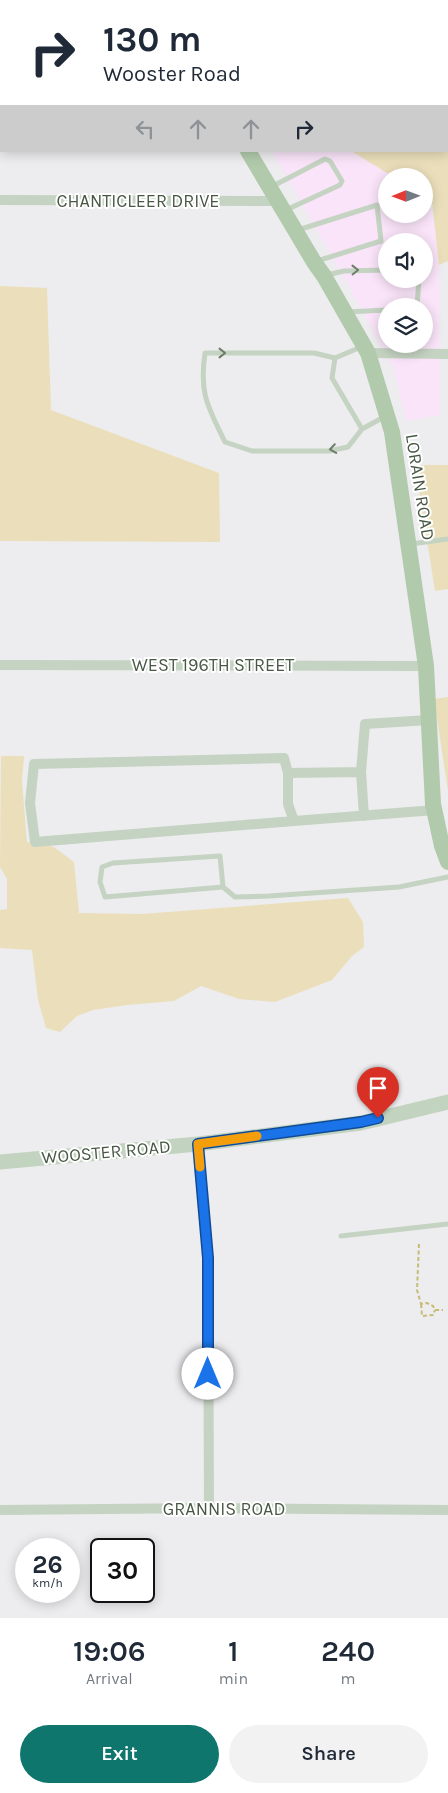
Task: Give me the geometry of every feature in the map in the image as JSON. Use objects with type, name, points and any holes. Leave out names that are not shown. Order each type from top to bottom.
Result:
[{"type":"main road","name":"LORAIN ROAD","points":[[249,152],[324,276],[366,350],[392,432],[426,666],[434,810],[442,846],[448,862]]},
{"type":"main road","name":"WOOSTER ROAD","points":[[0,1162],[198,1144],[361,1122],[448,1102]]},
{"type":"street","name":"CHANTICLEER DRIVE","points":[[0,200],[277,200]]},
{"type":"street","points":[[366,350],[448,354]]},
{"type":"street","name":"WEST 196TH STREET","points":[[0,665],[426,666]]},
{"type":"street","points":[[364,816],[361,772],[365,724],[429,720]]},
{"type":"street","points":[[294,821],[288,804],[288,773],[284,758],[34,764],[30,803],[35,842],[434,810]]},
{"type":"street","points":[[288,773],[361,772]]},
{"type":"street","points":[[198,1144],[208,1258],[209,1508]]},
{"type":"street","name":"GRANNIS ROAD","points":[[0,1510],[209,1508],[448,1510]]},
{"type":"lane","points":[[325,159],[330,161],[342,181],[340,185],[277,200],[325,159]]},
{"type":"lane","points":[[295,231],[377,205],[382,233]]},
{"type":"lane","points":[[314,262],[378,243]]},
{"type":"lane","points":[[324,276],[344,271],[378,270]]},
{"type":"lane","points":[[344,312],[378,310]]},
{"type":"lane","points":[[366,350],[335,358],[314,353],[205,353],[202,374],[205,402],[225,442],[252,451],[329,451],[348,447],[362,429],[387,416]]},
{"type":"lane","points":[[335,358],[332,378],[362,429]]},
{"type":"lane","points":[[408,545],[448,539]]},
{"type":"lane","points":[[223,887],[106,897],[100,882],[102,867],[113,863],[220,856],[223,887],[234,897],[399,887],[448,877]]},
{"type":"lane","points":[[342,1236],[448,1224]]},
{"type":"path","points":[[419,1244],[417,1290],[422,1316],[433,1315],[435,1310]]},
{"type":"path","points":[[421,1304],[433,1306],[435,1310]]},
{"type":"path","points":[[435,1310],[444,1310]]},
{"type":"shaded area","points":[[273,152],[353,152],[379,168],[378,223],[433,223],[433,217],[439,265],[440,415],[406,421],[393,367],[385,353],[433,353],[433,298],[378,298],[378,340]]},
{"type":"shaded area","points":[[353,152],[448,152],[448,261],[439,265],[433,210],[433,168],[379,168]]},
{"type":"shaded area","points":[[0,286],[47,288],[51,410],[219,473],[220,542],[0,541]]},
{"type":"shaded area","points":[[415,465],[448,465],[448,589],[435,591]]},
{"type":"shaded area","points":[[448,697],[448,791],[434,699]]},
{"type":"shaded area","points":[[1,756],[24,756],[22,781],[27,842],[54,847],[74,862],[79,913],[142,914],[348,898],[363,922],[364,947],[352,956],[332,980],[275,1002],[239,999],[201,986],[174,1001],[93,1010],[77,1016],[60,1032],[46,1028],[38,1000],[32,950],[0,948],[0,910],[7,909],[7,879],[0,867]]},
{"type":"slow traffic","points":[[200,1167],[198,1144],[257,1136]]},
{"type":"route","points":[[208,1374],[208,1258],[198,1144],[361,1122],[378,1118]]}]
